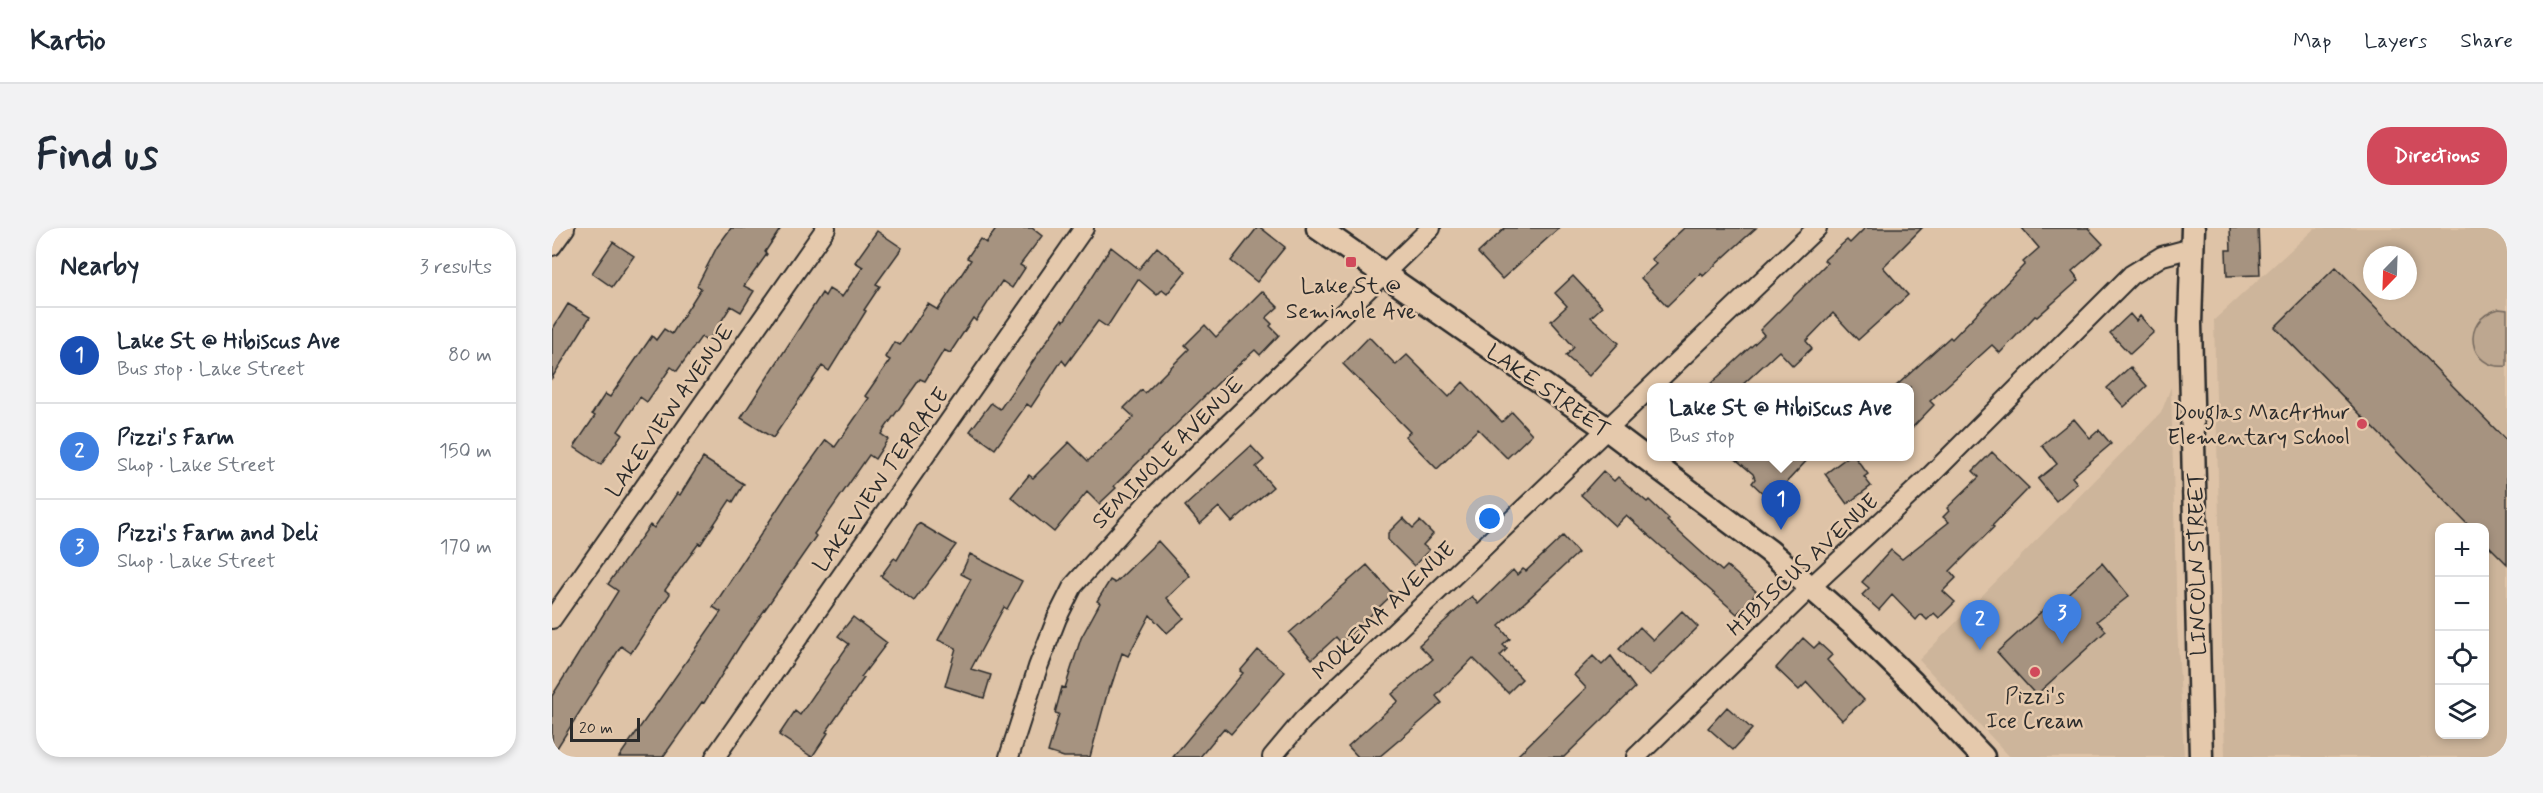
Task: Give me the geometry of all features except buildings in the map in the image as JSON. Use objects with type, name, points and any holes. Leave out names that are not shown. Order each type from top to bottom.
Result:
[{"type":"street","points":[[552,246],[565,228]]},
{"type":"street","name":"LAKEVIEW AVENUE","points":[[552,619],[826,228]]},
{"type":"street","name":"LAKEVIEW TERRACE","points":[[715,757],[1084,228]]},
{"type":"street","name":"LAKE STREET","points":[[1318,228],[1647,459]]},
{"type":"street","name":"SEMINOLE AVENUE","points":[[1009,757],[1038,667],[1057,618],[1073,586],[1148,502],[1431,228]]},
{"type":"street","name":"MOKEMA AVENUE","points":[[1655,383],[1817,228]]},
{"type":"street","name":"HIBISCUS AVENUE","points":[[1636,757],[1812,586],[1927,479],[2132,275],[2192,238]]},
{"type":"street","name":"LINCOLN STREET","points":[[2192,238],[2190,324],[2201,757]]},
{"type":"street","name":"MOKEMA AVENUE","points":[[1272,757],[1303,720],[1647,391]]},
{"type":"street","name":"LAKE STREET","points":[[1650,461],[1812,586],[1913,683],[1983,757]]},
{"type":"shaded area","name":"Douglas MacArthur Elementary School","points":[[2315,228],[2507,228],[2507,757],[2225,757],[2214,320]]},
{"type":"shaded area","points":[[2499,309],[2507,310],[2507,366],[2484,361],[2477,353],[2473,343],[2478,323],[2486,315]]},
{"type":"shaded area","points":[[2171,387],[2177,626],[2184,757],[2010,757],[1919,660],[2161,413]]},
{"type":"place","name":"Lake St @ Seminole Ave","points":[[1351,262]]},
{"type":"place","name":"Douglas MacArthur Elementary School","points":[[2362,424]]},
{"type":"place","name":"Lake St @ Hibiscus Ave","points":[[1781,530]]},
{"type":"place","name":"Pizzi's Farm and Deli","points":[[2062,644]]},
{"type":"place","name":"Pizzi's Farm","points":[[1980,650]]},
{"type":"place","name":"Pizzi's Ice Cream","points":[[2035,672]]}]
